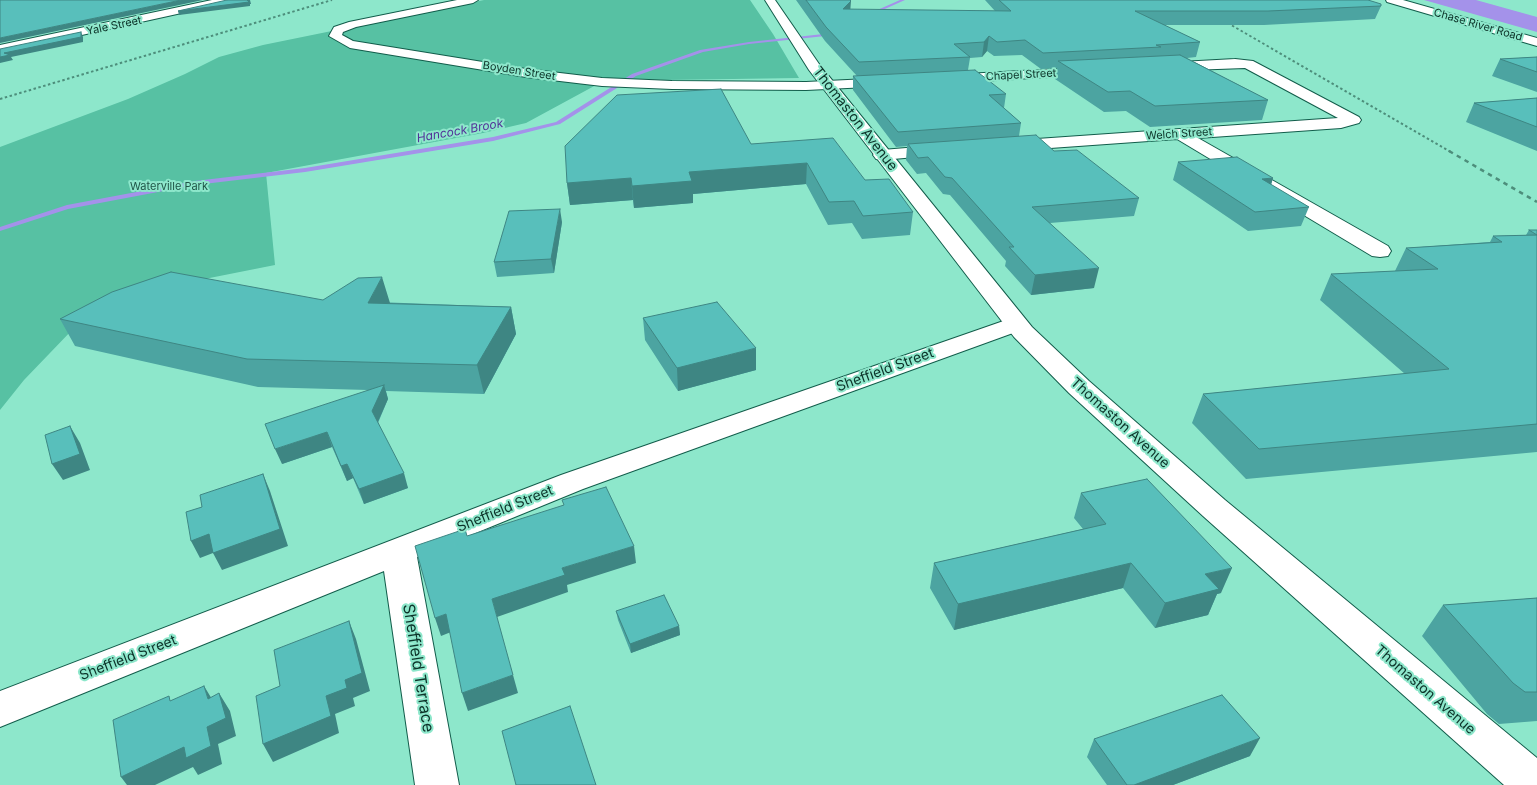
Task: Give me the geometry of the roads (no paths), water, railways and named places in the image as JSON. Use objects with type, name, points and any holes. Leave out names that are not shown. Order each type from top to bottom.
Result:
[{"type":"street","name":"Yale Street","points":[[0,49],[227,0]]},
{"type":"street","points":[[437,3],[473,0]]},
{"type":"street","name":"Thomaston Avenue","points":[[770,0],[828,85],[1015,324],[1067,376],[1214,508],[1536,785]]},
{"type":"street","name":"Chase River Road","points":[[1391,0],[1537,42]]},
{"type":"street","name":"Boyden Street","points":[[437,3],[349,25],[338,30],[335,36],[350,44],[526,73],[602,82],[639,84],[828,85]]},
{"type":"street","points":[[18,33],[54,38]]},
{"type":"street","name":"Welch Street","points":[[990,147],[1352,121],[1350,117],[1256,66],[1244,63],[1151,68]]},
{"type":"street","name":"Chapel Street","points":[[936,80],[1103,70]]},
{"type":"street","points":[[828,85],[899,82]]},
{"type":"street","points":[[1180,134],[1380,251]]},
{"type":"street","points":[[882,155],[960,149]]},
{"type":"street","name":"Sheffield Street","points":[[0,708],[399,552],[572,482],[1015,324]]},
{"type":"street","name":"Sheffield Terrace","points":[[399,552],[437,785]]},
{"type":"waterway","name":"Hancock Brook","points":[[868,15],[903,0]]},
{"type":"waterway","name":"Hancock Brook","points":[[0,229],[67,207],[195,183],[305,170],[493,139],[558,123],[634,75],[702,51],[749,43],[833,34]]},
{"type":"railway","points":[[0,99],[332,0]]},
{"type":"railway","points":[[1219,18],[1451,152]]},
{"type":"railway","points":[[1449,151],[1537,202]]},
{"type":"park label","name":"Waterville Park","points":[[169,187]]}]
